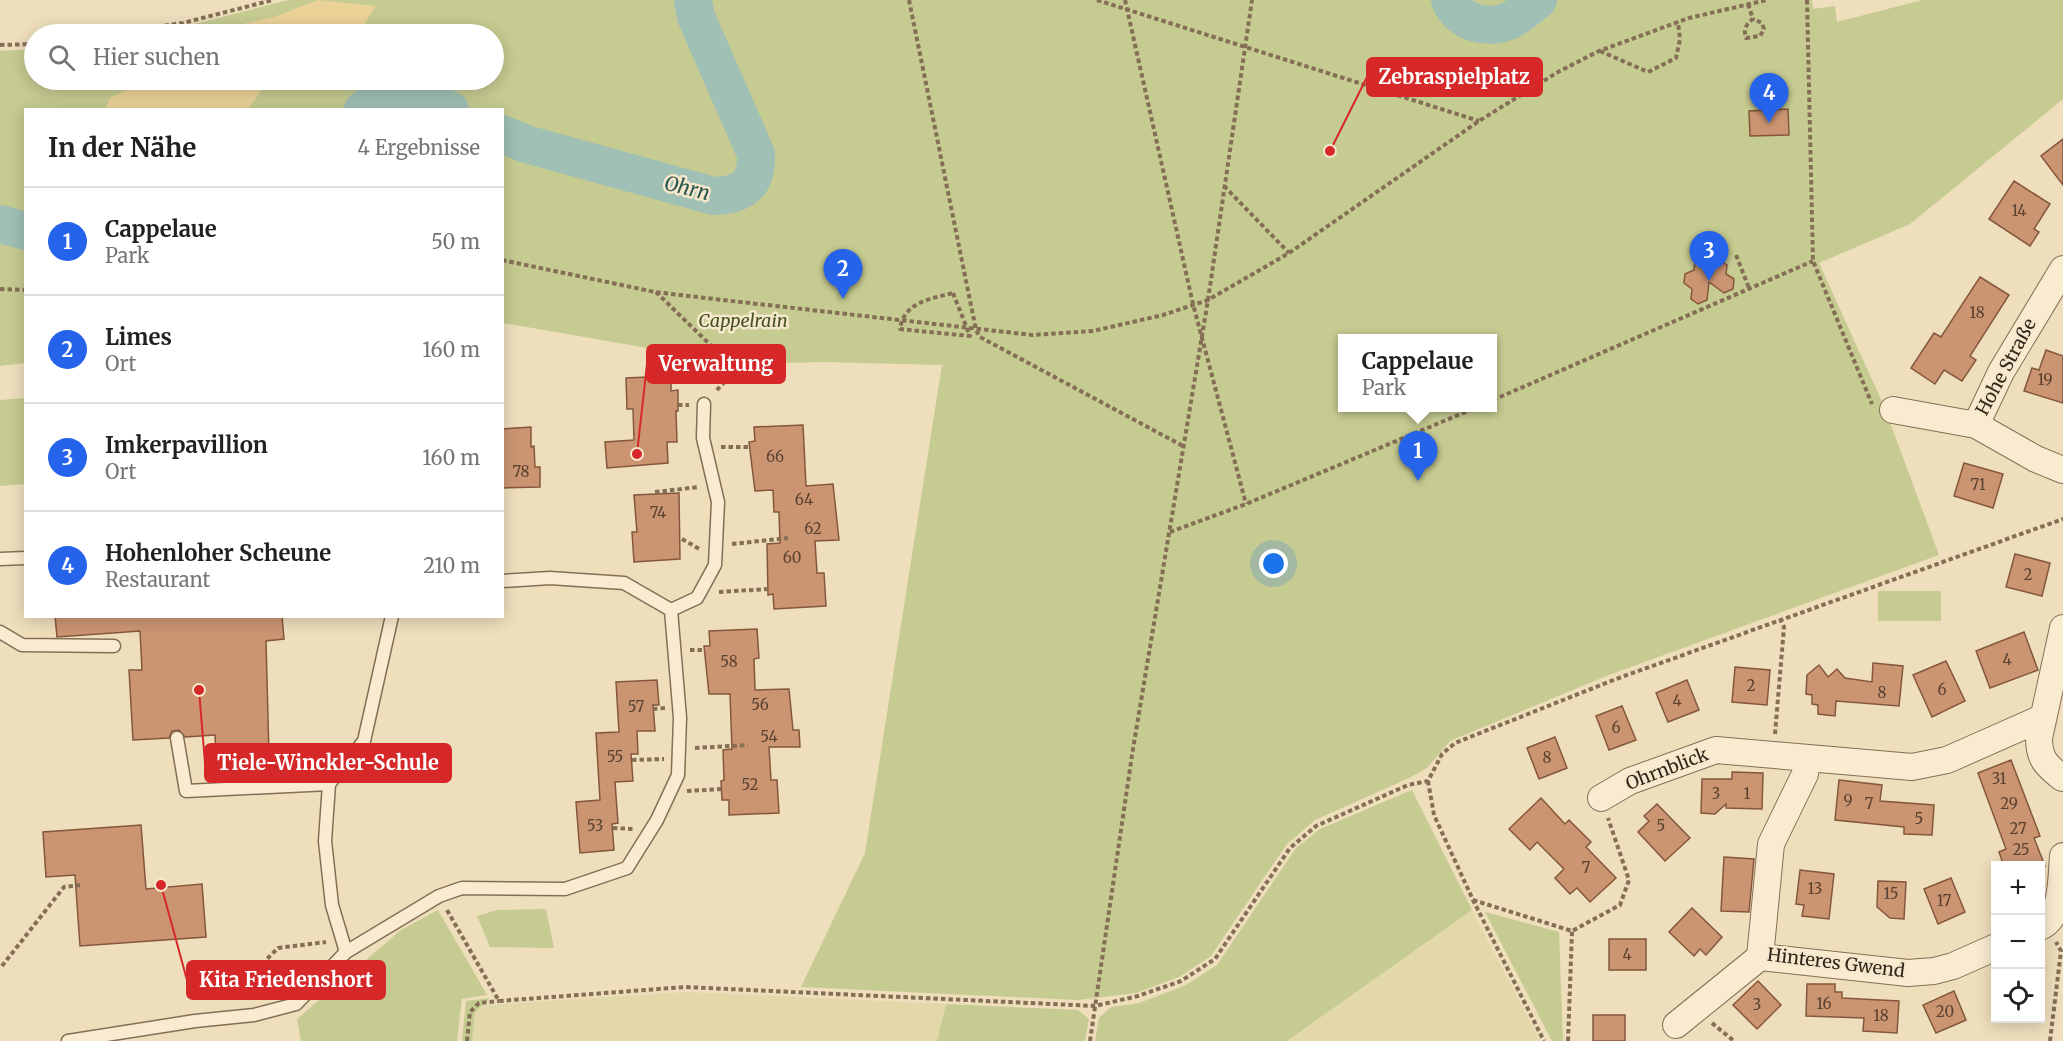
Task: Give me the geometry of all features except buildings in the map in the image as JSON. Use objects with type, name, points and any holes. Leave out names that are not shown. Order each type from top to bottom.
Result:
[{"type":"street","name":"Hohe Straße","points":[[1893,410],[1976,425],[2001,372],[2063,269]]},
{"type":"street","points":[[1976,425],[2036,459],[2063,470]]},
{"type":"street","points":[[2063,628],[2042,718],[2039,753],[2045,765],[2063,781]]},
{"type":"street","points":[[1807,759],[1912,767],[1947,760],[2042,718]]},
{"type":"street","name":"Ohrnblick","points":[[1601,798],[1630,781],[1716,750],[1807,759]]},
{"type":"street","name":"Hinteres Gwend","points":[[1807,759],[1805,774],[1771,844],[1760,957],[1908,973],[1934,971],[1953,966],[1991,949]]},
{"type":"street","points":[[2045,925],[2058,907],[2063,856]]},
{"type":"street","points":[[1676,1025],[1760,957]]},
{"type":"lane","points":[[671,610],[697,598],[715,565],[718,502],[705,447],[704,404]]},
{"type":"lane","points":[[0,559],[24,558]]},
{"type":"lane","points":[[504,581],[550,578],[624,583],[671,610]]},
{"type":"lane","points":[[68,1041],[195,1021],[254,1016],[296,1004],[346,952],[439,896],[462,888],[565,889],[627,868],[657,820],[678,776],[680,718],[671,610]]},
{"type":"lane","points":[[346,952],[332,905],[326,841],[329,784],[364,741],[392,618]]},
{"type":"lane","points":[[0,632],[22,645],[114,646]]},
{"type":"lane","points":[[177,738],[186,790],[329,784]]},
{"type":"path","points":[[176,24],[273,0]]},
{"type":"path","points":[[909,0],[976,330],[980,337],[1183,446]]},
{"type":"path","points":[[1097,0],[1479,121]]},
{"type":"path","points":[[1125,0],[1193,304],[1246,504]]},
{"type":"path","points":[[1090,1041],[1132,755],[1208,300],[1252,0]]},
{"type":"path","points":[[504,260],[656,291],[967,329],[1032,335],[1093,332],[1163,315],[1208,300],[1289,253],[1479,121],[1558,72],[1599,51],[1678,22],[1767,0]]},
{"type":"path","points":[[1807,0],[1813,261],[1871,404],[1893,410]]},
{"type":"path","points":[[1748,4],[1753,19],[1762,23],[1764,29],[1760,36],[1746,38],[1744,33],[1753,19]]},
{"type":"path","points":[[1599,51],[1648,72],[1676,58],[1680,39],[1678,22]]},
{"type":"path","points":[[0,45],[24,44]]},
{"type":"path","points":[[1224,186],[1289,253]]},
{"type":"path","points":[[1736,255],[1749,288]]},
{"type":"path","points":[[1497,398],[1813,261]]},
{"type":"path","points":[[0,289],[24,290]]},
{"type":"path","points":[[656,291],[736,370],[704,404]]},
{"type":"path","points":[[953,293],[967,329],[970,336],[900,329],[902,321],[917,302],[953,293]]},
{"type":"path","points":[[1170,532],[1246,504],[1465,412]]},
{"type":"path","points":[[705,447],[750,447]]},
{"type":"path","points":[[655,492],[714,485]]},
{"type":"path","points":[[1544,1041],[1473,900],[1434,815],[1428,781],[1442,754],[1455,743],[1616,679],[2063,519]]},
{"type":"path","points":[[716,545],[788,538]]},
{"type":"path","points":[[700,593],[768,589]]},
{"type":"path","points":[[1773,754],[1784,627],[1780,619]]},
{"type":"path","points":[[632,760],[748,745]]},
{"type":"path","points":[[467,1041],[470,1012],[479,1003],[685,987],[1095,1006],[1138,996],[1181,981],[1215,959],[1290,848],[1316,826],[1408,785],[1428,781]]},
{"type":"path","points":[[671,792],[722,789]]},
{"type":"path","points":[[1473,900],[1572,931],[1620,905],[1629,880],[1601,798]]},
{"type":"path","points":[[2,966],[64,886],[80,885]]},
{"type":"path","points":[[439,896],[499,1001]]},
{"type":"path","points":[[2045,927],[2061,951],[2050,1041]]},
{"type":"path","points":[[1568,1041],[1572,931]]},
{"type":"path","points":[[262,964],[278,948],[342,940]]},
{"type":"shaded area","points":[[1472,910],[1540,1041],[1287,1041]]},
{"type":"shaded area","points":[[686,992],[946,1004],[937,1041],[472,1041],[475,1013],[485,1005]]},
{"type":"green space","name":"Cappelrain","points":[[289,0],[1812,0],[1813,9],[1835,6],[1837,22],[1922,0],[2063,0],[2063,99],[1910,224],[1819,263],[1884,406],[1939,555],[1609,675],[1450,741],[1427,768],[1315,820],[1287,844],[1211,956],[1179,977],[1136,993],[1078,1000],[801,987],[865,853],[942,365],[822,362],[739,364],[504,323],[504,108],[24,108],[24,363],[0,366],[0,51],[24,50],[24,90],[504,90],[504,24],[194,24]]},
{"type":"green space","points":[[24,398],[24,484],[0,486],[0,400]]},
{"type":"green space","points":[[1878,591],[1941,591],[1941,621],[1878,621]]},
{"type":"green space","points":[[1412,790],[1472,910],[1287,1041],[1095,1041],[1099,1018],[1111,1007],[1139,1003],[1186,985],[1217,965],[1296,848],[1320,829]]},
{"type":"green space","points":[[546,909],[554,948],[490,947],[477,916],[497,910]]},
{"type":"green space","points":[[438,910],[487,995],[462,999],[457,1041],[301,1041],[297,1019],[401,930]]},
{"type":"green space","points":[[1485,912],[1559,932],[1563,1041],[1552,1041]]},
{"type":"green space","points":[[490,998],[475,1013],[472,1041],[462,1041],[466,1001]]},
{"type":"green space","points":[[946,1004],[1078,1010],[1089,1019],[1085,1041],[937,1041]]},
{"type":"sand","points":[[318,0],[376,6],[364,24],[242,24],[274,17]]},
{"type":"sand","points":[[127,90],[262,90],[249,108],[106,108],[111,97]]},
{"type":"waterway","name":"Ohrn","points":[[504,135],[526,144],[714,196],[733,193],[746,186],[754,174],[756,154],[696,17],[693,0]]},
{"type":"waterway","name":"Ohrn","points":[[1450,0],[1454,8],[1467,20],[1484,24],[1511,20],[1538,0]]},
{"type":"waterway","name":"Ohrn","points":[[366,108],[373,103],[395,97],[417,98],[445,108]]},
{"type":"waterway","name":"Ohrn","points":[[0,224],[24,230]]},
{"type":"place","name":"Hohenloher Scheune","points":[[1769,123]]},
{"type":"place","name":"Zebraspielplatz","points":[[1330,151]]},
{"type":"place","name":"Imkerpavillion","points":[[1709,281]]},
{"type":"place","name":"Limes","points":[[843,299]]},
{"type":"place","name":"Verwaltung","points":[[637,454]]},
{"type":"place","name":"Cappelaue","points":[[1418,481]]},
{"type":"place","name":"Tiele-Winckler-Schule","points":[[199,690]]},
{"type":"place","name":"Kita Friedenshort","points":[[161,885]]}]
